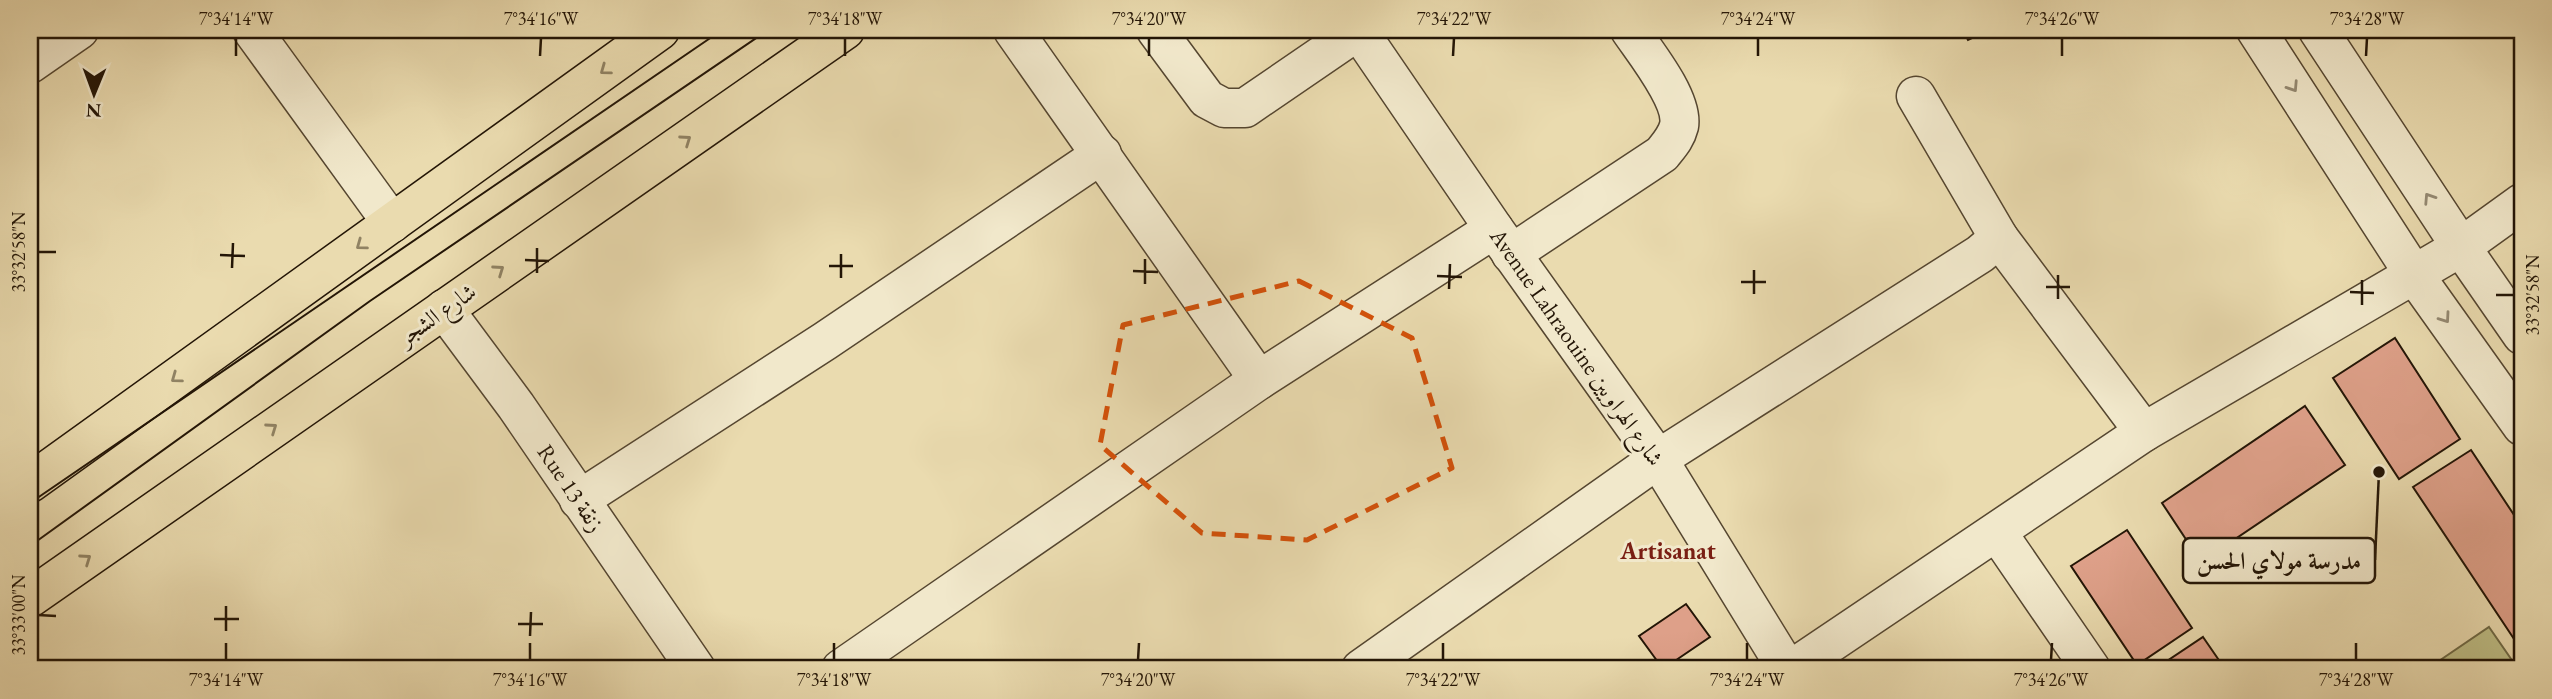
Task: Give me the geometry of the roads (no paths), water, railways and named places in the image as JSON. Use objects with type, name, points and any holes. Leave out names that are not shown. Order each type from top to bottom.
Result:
[{"type":"main road","points":[[30,483],[660,30]]},
{"type":"main road","name":"شارع الشجر","points":[[30,598],[845,30]]},
{"type":"street","points":[[30,64],[79,30]]},
{"type":"street","points":[[252,30],[392,223]]},
{"type":"street","points":[[1013,30],[1259,380]]},
{"type":"street","points":[[1156,30],[1207,99],[1224,108],[1245,108],[1358,30]]},
{"type":"street","name":"Avenue Lahraouine شارع الهراويين","points":[[1358,30],[1503,242],[1658,459],[1789,669]]},
{"type":"street","points":[[841,669],[1259,380],[1662,154],[1674,140],[1680,123],[1676,102],[1630,30]]},
{"type":"street","points":[[2256,30],[2413,273],[2522,426]]},
{"type":"street","points":[[2319,30],[2522,335]]},
{"type":"street","points":[[1916,96],[1999,237],[2144,432]]},
{"type":"street","points":[[579,500],[825,341],[1102,155]]},
{"type":"street","points":[[1789,669],[2144,432],[2461,247],[2522,203]]},
{"type":"street","points":[[1361,669],[1658,459],[1980,254],[1999,237]]},
{"type":"street","name":"Rue 13 زنقة","points":[[444,309],[516,406],[696,669]]},
{"type":"street","points":[[1997,532],[2091,669]]},
{"type":"tram line","points":[[30,503],[722,30]]},
{"type":"tram line","points":[[30,546],[370,301],[768,30]]},
{"type":"place","name":"مدرسة مولاي الحسن","points":[[2379,472]]},
{"type":"district","name":"Artisanat","points":[[1668,551]]}]
